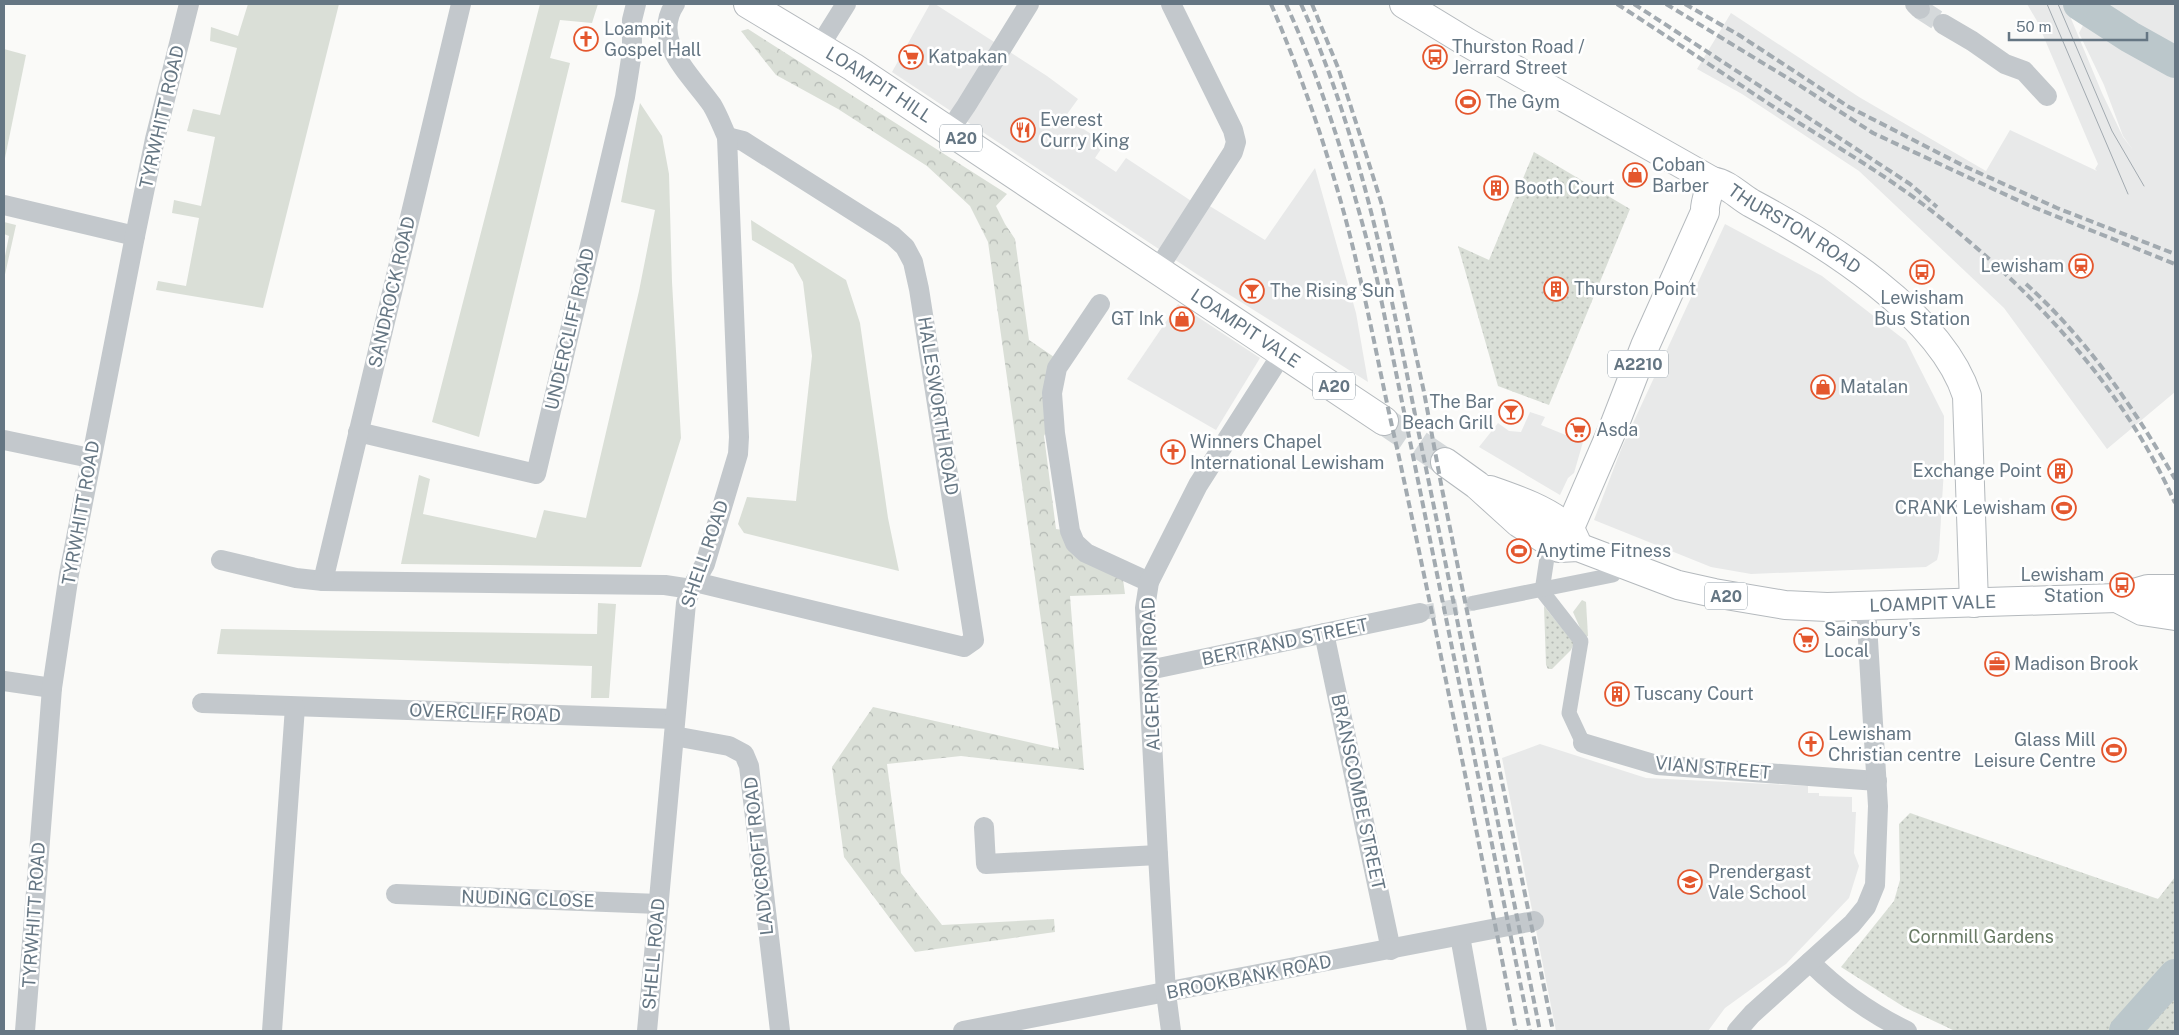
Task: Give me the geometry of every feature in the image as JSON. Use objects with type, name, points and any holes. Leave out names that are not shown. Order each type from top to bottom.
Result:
[{"type":"main road","name":"LOAMPIT HILL","points":[[748,4],[819,47],[949,131],[1158,269]]},
{"type":"main road","name":"THURSTON ROAD","points":[[1404,4],[1468,43],[1712,181],[1722,183],[1748,201],[1802,231],[1860,270],[1918,320],[1953,363],[1961,378],[1968,408],[1974,603]]},
{"type":"main road","name":"A2210","points":[[1574,538],[1645,346],[1705,212],[1704,204],[1708,198],[1712,181]]},
{"type":"main road","points":[[1705,212],[1719,210],[1726,206],[1738,193]]},
{"type":"main road","name":"LOAMPIT VALE","points":[[1158,269],[1384,421]]},
{"type":"main road","name":"LOAMPIT VALE","points":[[1445,462],[1477,485],[1519,523],[1558,548],[1574,538],[1678,585],[1714,593],[1785,605],[1866,607],[2117,598],[2148,589],[2175,589]]},
{"type":"main road","name":"LOAMPIT VALE","points":[[2117,598],[2142,611],[2175,616]]},
{"type":"street","name":"TYRWHITT ROAD","points":[[25,1031],[52,688],[69,574],[90,458],[135,236],[156,139],[189,4]]},
{"type":"street","name":"SANDROCK ROAD","points":[[323,581],[461,4]]},
{"type":"street","name":"UNDERCLIFF ROAD","points":[[358,432],[536,474],[625,96],[632,52],[632,20],[636,4]]},
{"type":"street","points":[[675,4],[666,24],[672,50],[712,106],[727,137]]},
{"type":"street","points":[[819,47],[846,4]]},
{"type":"street","points":[[949,131],[1029,4]]},
{"type":"street","points":[[1158,269],[1233,152],[1236,142],[1233,130],[1171,4]]},
{"type":"street","points":[[1943,24],[2005,64],[2024,72],[2047,96]]},
{"type":"street","name":"HALESWORTH ROAD","points":[[693,586],[964,647],[974,640],[930,354],[913,262],[905,247],[893,236],[743,141],[727,137]]},
{"type":"street","name":"SHELL ROAD","points":[[647,1031],[686,604],[708,555],[732,475],[739,437],[727,137]]},
{"type":"street","points":[[4,205],[135,236]]},
{"type":"street","points":[[1100,304],[1057,368],[1052,393],[1070,531],[1075,543],[1086,553],[1149,582]]},
{"type":"street","name":"ALGERNON ROAD","points":[[1171,1031],[1166,993],[1145,608],[1149,582],[1198,485],[1283,352]]},
{"type":"street","points":[[4,440],[90,458]]},
{"type":"street","points":[[1542,591],[1548,551]]},
{"type":"street","points":[[221,560],[296,578],[323,581],[693,586]]},
{"type":"street","points":[[1474,604],[1613,575]]},
{"type":"street","name":"VIAN STREET","points":[[1542,591],[1581,641],[1569,712],[1583,743],[1657,765],[1877,781]]},
{"type":"street","points":[[1737,1031],[1752,1014],[1852,924],[1866,907],[1875,885],[1877,781],[1866,607]]},
{"type":"street","name":"BERTRAND STREET","points":[[1149,670],[1420,613]]},
{"type":"street","name":"BRANSCOMBE STREET","points":[[1324,633],[1391,950]]},
{"type":"street","points":[[4,681],[52,688]]},
{"type":"street","name":"OVERCLIFF ROAD","points":[[202,703],[675,728]]},
{"type":"street","points":[[272,1031],[295,707]]},
{"type":"street","name":"LADYCROFT ROAD","points":[[675,728],[729,746],[744,754],[749,766],[780,1031]]},
{"type":"street","points":[[984,827],[986,864],[1158,856]]},
{"type":"street","name":"NUDING CLOSE","points":[[396,894],[659,904]]},
{"type":"street","name":"BROOKBANK ROAD","points":[[974,1030],[1534,921]]},
{"type":"street","points":[[1460,936],[1477,1031]]},
{"type":"street","points":[[1810,962],[1834,986],[1857,1002],[1907,1031]]},
{"type":"shaded area","points":[[930,4],[935,4],[1047,76],[1078,99],[1065,117],[1105,143],[1095,158],[1116,172],[1126,158],[1205,210],[1208,205],[1265,240],[1315,168],[1356,313],[1368,382],[1198,275],[892,72]]},
{"type":"shaded area","points":[[2027,4],[2065,4],[2102,93],[2123,137],[2133,150],[2123,136],[2104,85],[2079,33],[2094,4],[2175,4],[2175,392],[2107,449],[2004,308],[1859,171],[1742,94],[1697,69],[1731,13],[1859,97],[1986,171],[2010,130],[2097,171],[2095,169],[2098,164],[2037,21]]},
{"type":"shaded area","points":[[1725,224],[1822,276],[1906,341],[1944,416],[1944,468],[1939,552],[1937,560],[1926,567],[1751,574],[1711,567],[1594,520],[1622,447]]},
{"type":"shaded area","points":[[1178,304],[1260,358],[1216,430],[1127,379]]},
{"type":"shaded area","points":[[1530,412],[1545,417],[1541,425],[1583,442],[1574,473],[1568,478],[1560,495],[1479,447],[1498,423],[1509,431],[1521,432]]},
{"type":"shaded area","name":"Prendergast Vale School","points":[[1540,744],[1646,778],[1808,786],[1808,793],[1819,793],[1819,796],[1852,797],[1852,812],[1856,812],[1854,853],[1859,866],[1849,898],[1786,964],[1725,1008],[1708,1031],[1556,1031],[1502,758]]},
{"type":"green space","points":[[248,4],[339,4],[263,308],[156,290],[158,281],[186,286],[199,218],[172,213],[174,200],[201,206],[215,137],[187,131],[193,109],[220,115],[237,48],[210,41],[211,27],[238,36]]},
{"type":"green space","points":[[540,4],[598,4],[592,23],[560,20],[550,58],[570,63],[479,437],[432,422]]},
{"type":"green space","points":[[748,29],[1007,194],[996,206],[1015,239],[1029,340],[1054,357],[1049,426],[1044,436],[1056,529],[1063,530],[1123,579],[1125,594],[1070,596],[1084,770],[961,756],[887,764],[901,873],[942,925],[1054,919],[1055,932],[915,952],[844,857],[832,767],[873,707],[1059,749],[988,242],[970,206],[927,166],[838,109],[776,75],[741,31]]},
{"type":"green space","points":[[4,49],[26,55],[4,163]]},
{"type":"green space","points":[[640,103],[662,136],[669,174],[672,282],[681,438],[641,567],[401,564],[419,475],[430,479],[423,514],[536,538],[544,510],[586,518],[639,291],[655,210],[621,202]]},
{"type":"green space","points":[[1534,152],[1630,209],[1549,405],[1498,386],[1458,246],[1489,260]]},
{"type":"green space","points":[[751,220],[846,280],[860,323],[888,518],[899,571],[744,533],[738,524],[747,497],[796,501],[812,356],[803,282],[793,264],[752,240]]},
{"type":"green space","points":[[4,222],[16,225],[4,279],[4,261],[9,236],[4,234]]},
{"type":"green space","points":[[1582,600],[1586,602],[1588,636],[1586,637],[1584,637],[1573,612]]},
{"type":"green space","points":[[598,603],[616,604],[609,698],[591,698],[592,666],[217,654],[221,629],[597,634]]},
{"type":"green space","points":[[1544,606],[1574,643],[1571,650],[1552,669],[1548,669],[1546,665]]},
{"type":"green space","name":"Cornmill Gardens","points":[[1910,813],[2158,899],[2175,877],[2175,1031],[1955,1031],[1904,1007],[1841,967],[1894,901],[1900,880],[1899,824]]},
{"type":"waterway","points":[[2079,4],[2130,37],[2175,62]]},
{"type":"waterway","points":[[2125,1031],[2175,975]]},
{"type":"tunnel","points":[[1920,9],[1943,24]]},
{"type":"tunnel","points":[[1384,421],[1445,462]]},
{"type":"tunnel","points":[[1420,613],[1474,603]]},
{"type":"tram line","points":[[2047,4],[2128,194]]},
{"type":"tram line","points":[[2058,4],[2112,131],[2144,186]]},
{"type":"railway","points":[[1271,4],[1311,106],[1353,246],[1428,594],[1516,1031]]},
{"type":"railway","points":[[1286,4],[1314,71],[1338,139],[1377,279],[1530,1031]]},
{"type":"railway","points":[[1301,4],[1343,113],[1360,169],[1388,282],[1540,1031]]},
{"type":"railway","points":[[1312,4],[1339,70],[1360,135],[1382,205],[1398,273],[1424,392],[1442,489],[1553,1031]]},
{"type":"railway","points":[[1617,4],[1783,113],[1890,180],[1924,205],[1999,268],[2035,303],[2099,377],[2128,417],[2153,459],[2175,503]]},
{"type":"railway","points":[[1634,4],[1910,184],[1937,207]]},
{"type":"railway","points":[[1666,4],[1799,85],[1873,133],[2028,205],[2175,264]]},
{"type":"railway","points":[[1685,4],[1739,35],[1849,107],[1966,167],[2057,208],[2175,254]]},
{"type":"railway","points":[[2026,284],[2048,305],[2089,351],[2143,426],[2175,479]]},
{"type":"place","name":"Loampit Gospel Hall","points":[[586,39]]},
{"type":"place","name":"Katpakan","points":[[911,57]]},
{"type":"place","name":"Thurston Road / Jerrard Street","points":[[1435,57]]},
{"type":"place","name":"The Gym","points":[[1468,102]]},
{"type":"place","name":"Everest Curry King","points":[[1023,130]]},
{"type":"place","name":"Coban Barber","points":[[1635,175]]},
{"type":"place","name":"Booth Court","points":[[1496,188]]},
{"type":"place","name":"Lewisham","points":[[2081,266]]},
{"type":"place","name":"Lewisham Bus Station","points":[[1922,272]]},
{"type":"place","name":"Thurston Point","points":[[1556,289]]},
{"type":"place","name":"The Rising Sun","points":[[1252,291]]},
{"type":"place","name":"GT Ink","points":[[1182,319]]},
{"type":"place","name":"Matalan","points":[[1823,387]]},
{"type":"place","name":"The Bar Beach Grill","points":[[1511,412]]},
{"type":"place","name":"Asda","points":[[1578,430]]},
{"type":"place","name":"Winners Chapel International Lewisham","points":[[1173,452]]},
{"type":"place","name":"Exchange Point","points":[[2060,471]]},
{"type":"place","name":"CRANK Lewisham","points":[[2064,508]]},
{"type":"place","name":"Anytime Fitness","points":[[1519,551]]},
{"type":"place","name":"Lewisham Station","points":[[2122,585]]},
{"type":"place","name":"Sainsbury's Local","points":[[1806,640]]},
{"type":"place","name":"Madison Brook","points":[[1997,664]]},
{"type":"place","name":"Tuscany Court","points":[[1617,694]]},
{"type":"place","name":"Lewisham Christian centre","points":[[1811,744]]},
{"type":"place","name":"Glass Mill Leisure Centre","points":[[2114,750]]},
{"type":"place","name":"Prendergast Vale School","points":[[1690,882]]}]
